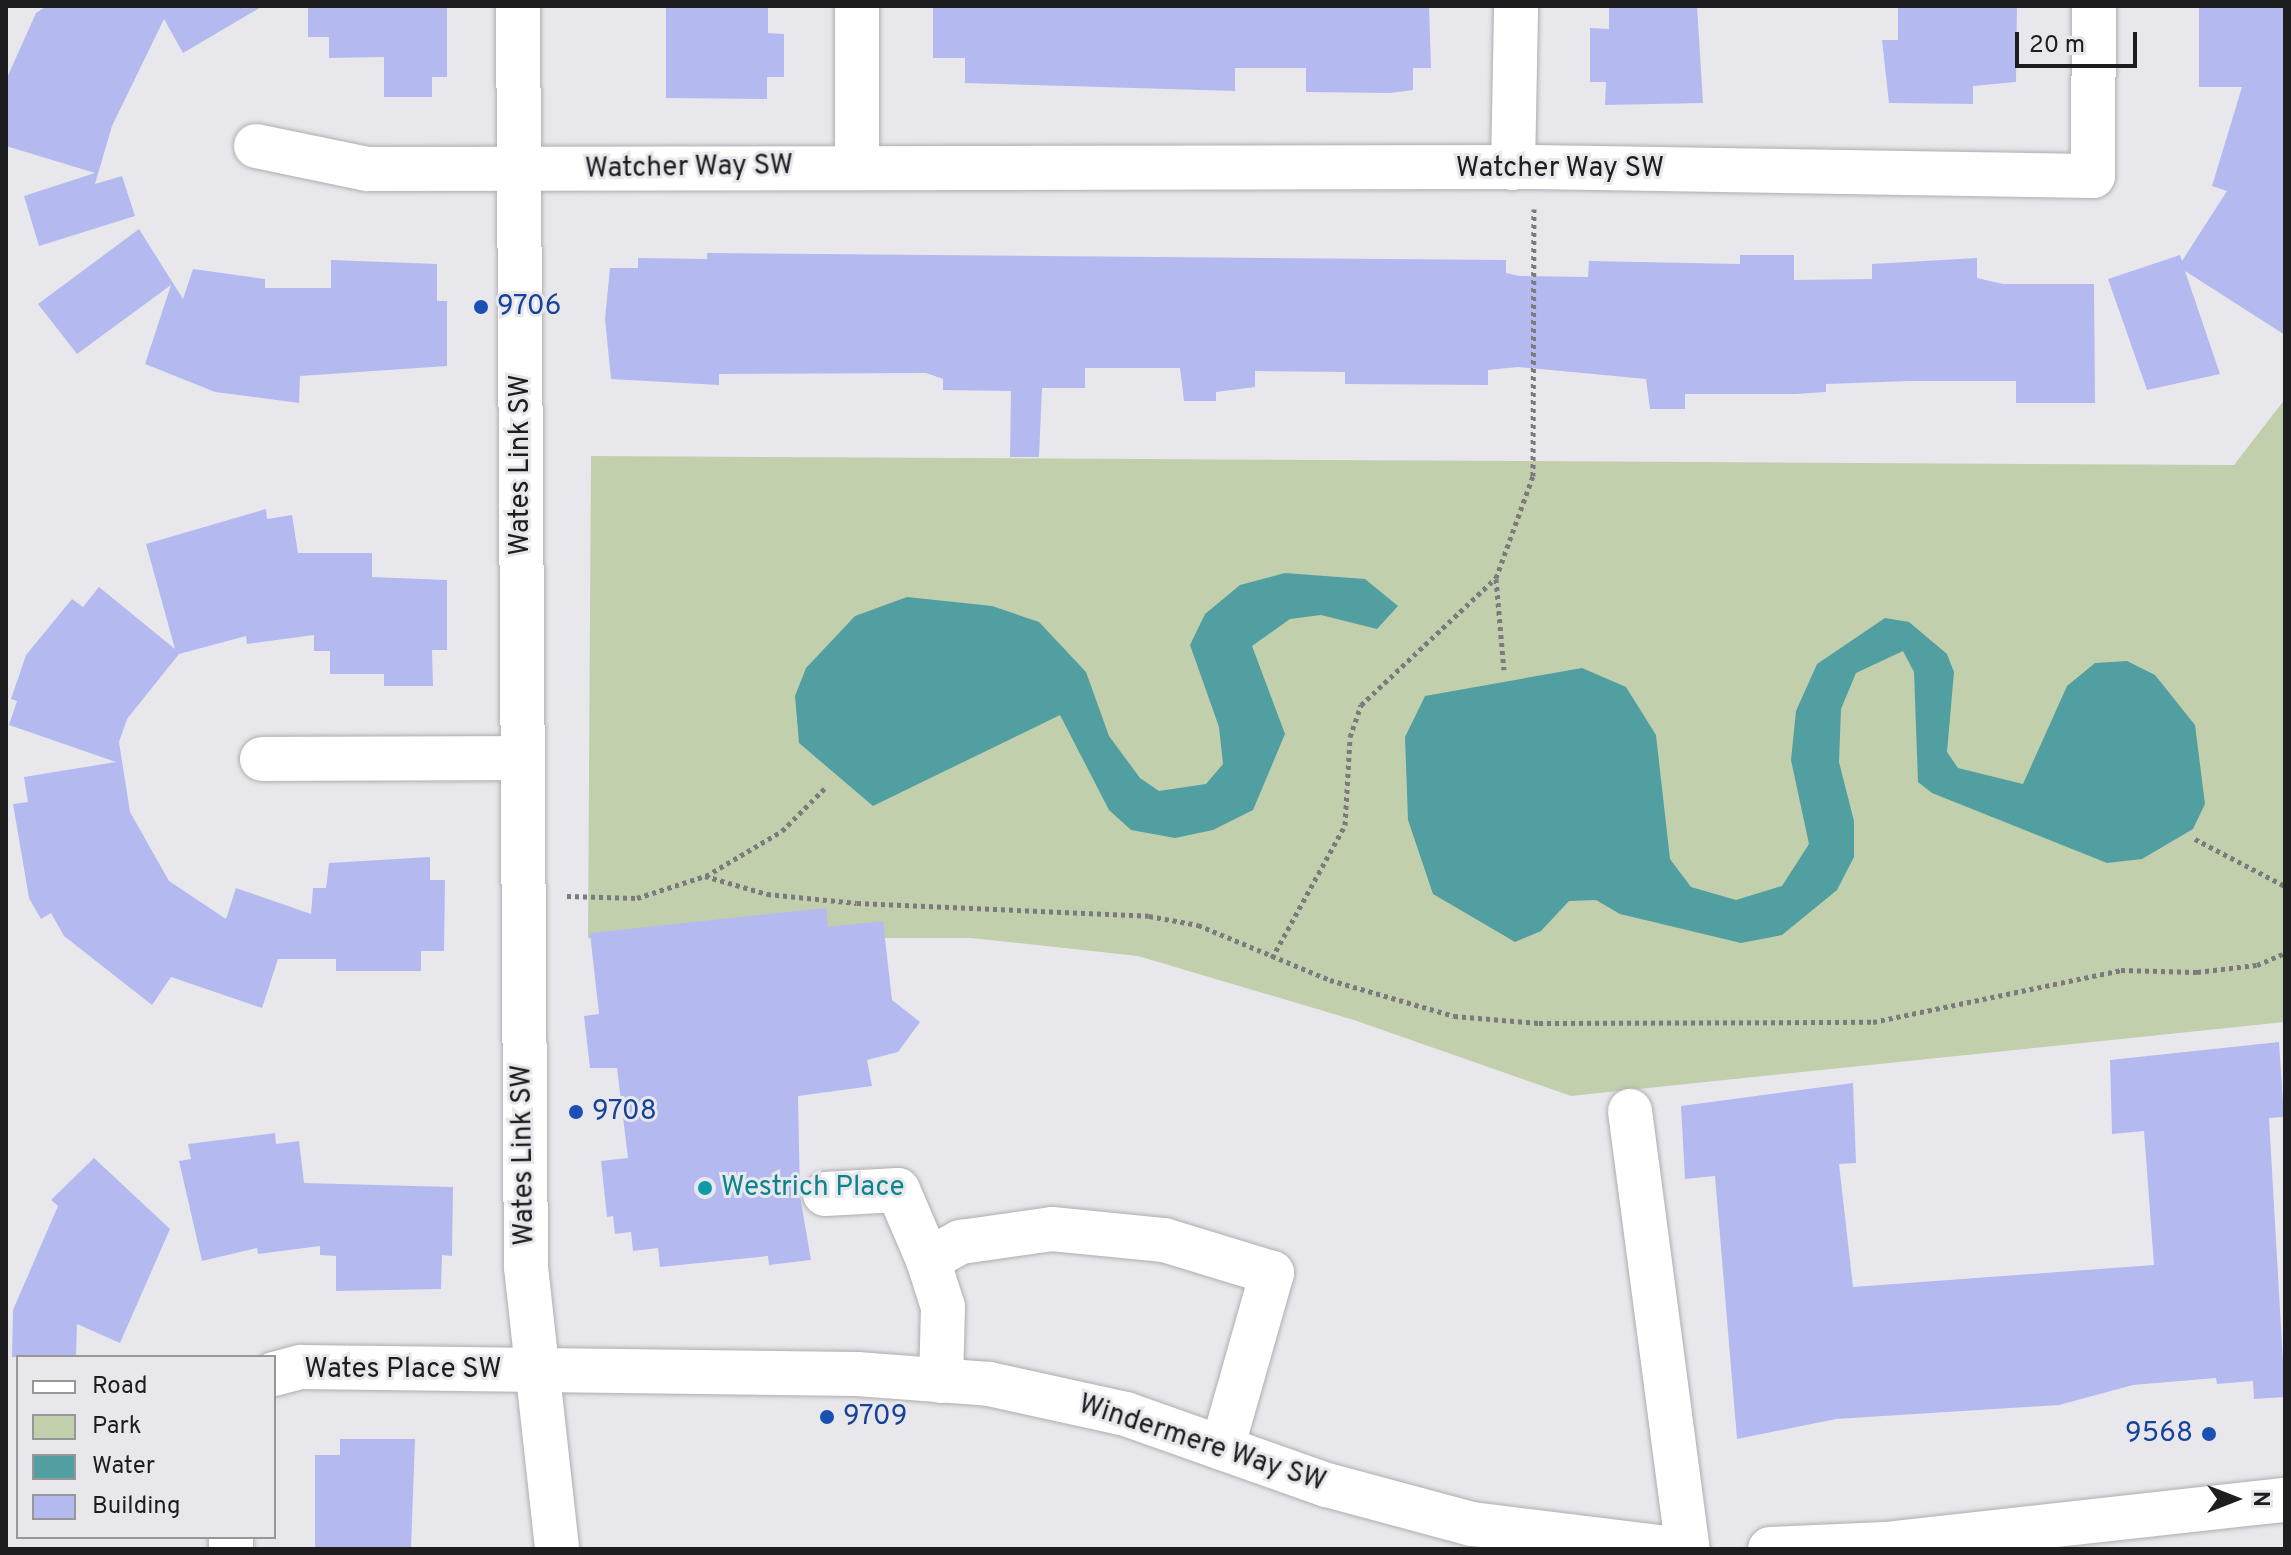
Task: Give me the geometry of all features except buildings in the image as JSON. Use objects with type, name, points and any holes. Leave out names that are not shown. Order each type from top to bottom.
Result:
[{"type":"street","name":"Wates Link SW","points":[[518,6],[522,894],[533,1371],[557,1549]]},
{"type":"street","points":[[857,6],[857,166]]},
{"type":"street","points":[[1516,6],[1524,168]]},
{"type":"street","name":"Watcher Way SW","points":[[520,171],[857,166],[1524,168],[2093,176],[2094,6]]},
{"type":"street","points":[[256,146],[367,169],[520,171]]},
{"type":"street","points":[[262,759],[522,758]]},
{"type":"street","points":[[1630,1111],[1688,1549]]},
{"type":"street","points":[[825,1194],[898,1190],[928,1260],[943,1307],[941,1381]]},
{"type":"street","points":[[928,1260],[961,1242],[1052,1229],[1164,1240],[1272,1273],[1222,1448]]},
{"type":"street","name":"Wates Place SW","points":[[276,1373],[301,1367],[533,1371]]},
{"type":"street","name":"Windermere Way SW","points":[[533,1371],[941,1381],[1126,1414],[1222,1448],[1472,1524],[1675,1549]]},
{"type":"street","points":[[1770,1549],[2129,1533],[2285,1500]]},
{"type":"path","points":[[1504,670],[1496,578],[1533,476],[1524,168]]},
{"type":"path","points":[[1272,958],[1345,825],[1350,737],[1361,705],[1496,578]]},
{"type":"path","points":[[522,894],[637,898],[705,876],[782,831],[827,786]]},
{"type":"path","points":[[2195,839],[2285,886]]},
{"type":"path","points":[[705,876],[767,894],[857,903],[1149,916],[1198,925],[1272,958],[1454,1016],[1873,1022],[2121,970],[2197,972],[2257,965],[2285,953]]},
{"type":"green space","points":[[2285,399],[2285,1022],[1571,1096],[1354,1020],[1138,956],[971,938],[588,938],[591,456],[2234,465]]},
{"type":"water","points":[[1285,573],[1365,579],[1398,606],[1377,629],[1321,615],[1290,619],[1252,646],[1285,734],[1253,810],[1213,830],[1175,838],[1131,830],[1109,810],[1060,715],[873,806],[799,743],[795,696],[806,668],[855,616],[907,597],[992,606],[1039,622],[1086,672],[1109,736],[1140,778],[1159,791],[1206,784],[1223,764],[1219,727],[1190,645],[1205,614],[1240,585]]},
{"type":"water","points":[[1885,618],[1909,622],[1947,654],[1954,672],[1947,752],[1958,768],[2023,784],[2067,686],[2095,663],[2127,661],[2155,675],[2195,725],[2205,804],[2193,829],[2142,859],[2107,863],[1932,793],[1918,782],[1914,672],[1903,651],[1856,673],[1841,709],[1839,762],[1854,821],[1854,857],[1837,890],[1782,935],[1741,943],[1620,914],[1596,900],[1569,901],[1541,931],[1515,942],[1433,894],[1408,820],[1405,737],[1425,696],[1582,668],[1626,687],[1656,735],[1670,859],[1691,887],[1736,900],[1782,886],[1809,844],[1791,760],[1796,711],[1817,664]]},
{"type":"place","name":"9706","points":[[481,307]]},
{"type":"place","name":"9708","points":[[576,1112]]},
{"type":"place","name":"Westrich Place","points":[[705,1188]]},
{"type":"place","name":"9709","points":[[827,1417]]},
{"type":"place","name":"9568","points":[[2209,1434]]}]
